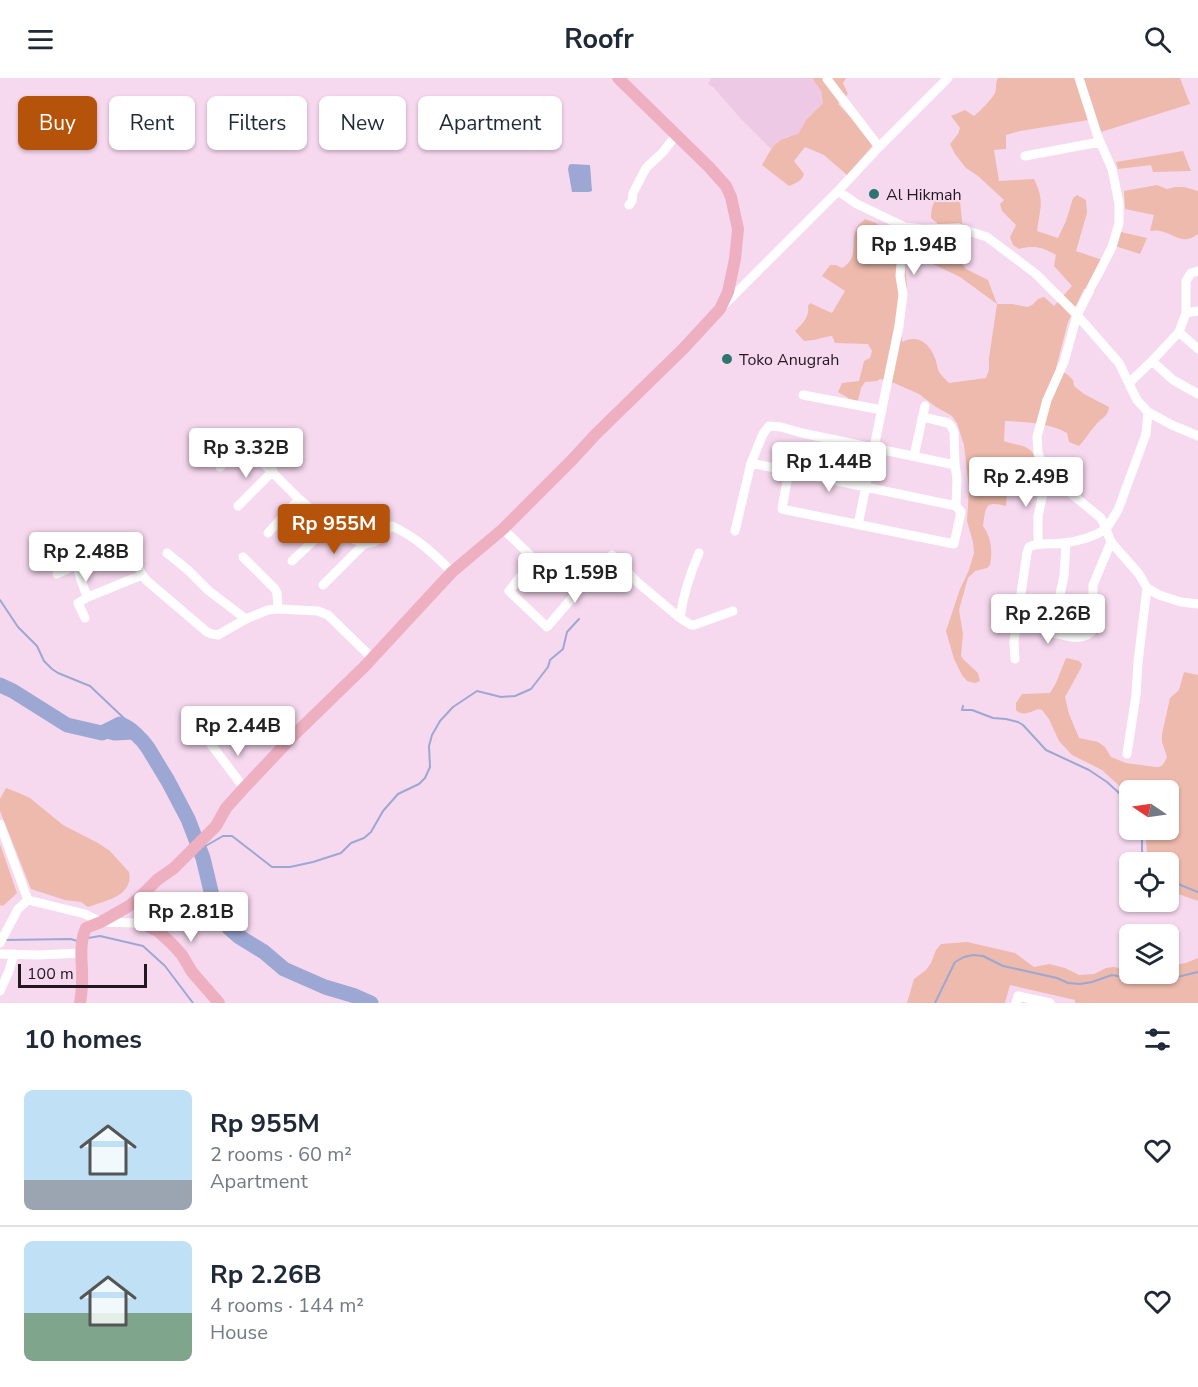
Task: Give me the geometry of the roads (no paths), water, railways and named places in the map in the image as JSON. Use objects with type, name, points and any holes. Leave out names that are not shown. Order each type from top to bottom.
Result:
[{"type":"main road","points":[[80,1003],[83,934],[86,928],[101,922],[138,899],[452,573],[503,529],[720,309],[728,292],[738,229],[731,197],[726,186],[709,167],[618,78]]},
{"type":"main road","points":[[138,899],[149,927],[158,931],[172,944],[192,972],[219,1003]]},
{"type":"street","points":[[720,309],[948,78]]},
{"type":"street","points":[[1079,78],[1100,142],[1112,169],[1119,203],[1119,223],[1112,247],[1077,315],[1064,362],[1047,400],[1038,437],[1038,453],[1047,475],[1054,484],[1068,491],[1101,518],[1111,542],[1139,574],[1147,588],[1159,595],[1181,602],[1198,604]]},
{"type":"street","points":[[827,79],[879,147]]},
{"type":"street","points":[[629,205],[646,168],[663,152],[676,135]]},
{"type":"street","points":[[1024,156],[1100,142]]},
{"type":"street","points":[[838,191],[857,204],[905,227],[959,228],[987,237],[1036,274],[1077,315],[1119,363],[1137,400],[1148,412],[1198,436]]},
{"type":"street","points":[[858,525],[899,326],[903,294],[900,276],[901,263],[907,240],[905,227]]},
{"type":"street","points":[[1129,383],[1179,332],[1186,313],[1186,281],[1191,273],[1198,271]]},
{"type":"street","points":[[1186,313],[1198,311]]},
{"type":"street","points":[[1179,332],[1198,349]]},
{"type":"street","points":[[1152,360],[1173,380],[1198,394]]},
{"type":"street","points":[[803,394],[882,410]]},
{"type":"street","points":[[914,456],[925,406]]},
{"type":"street","points":[[1016,659],[1014,641],[1027,553],[1031,545],[1066,543],[1093,537],[1106,530],[1118,510],[1146,434],[1148,412]]},
{"type":"street","points":[[923,417],[948,423],[954,432],[956,506]]},
{"type":"street","points":[[735,531],[751,463],[769,426],[955,465]]},
{"type":"street","points":[[220,467],[240,447],[251,451],[299,499],[330,525],[364,544]]},
{"type":"street","points":[[751,463],[789,470],[956,506],[961,512],[954,544],[782,508],[789,470]]},
{"type":"street","points":[[238,506],[273,471]]},
{"type":"street","points":[[1038,544],[1038,516],[1047,475]]},
{"type":"street","points":[[268,533],[299,499]]},
{"type":"street","points":[[292,561],[330,525]]},
{"type":"street","points":[[323,585],[364,544],[374,542],[392,526],[404,531],[429,549],[452,573]]},
{"type":"street","points":[[503,529],[534,559],[578,591]]},
{"type":"street","points":[[1066,543],[1064,576],[1058,604],[1053,607],[1048,624],[1048,632],[1080,638],[1089,636],[1093,630],[1093,585],[1111,542]]},
{"type":"street","points":[[74,544],[81,584],[88,597]]},
{"type":"street","points":[[132,550],[134,561],[142,575],[207,632],[218,634],[268,610],[318,610],[328,615],[372,658]]},
{"type":"street","points":[[167,553],[209,591],[246,619]]},
{"type":"street","points":[[680,618],[699,553]]},
{"type":"street","points":[[534,559],[509,591],[546,627],[612,555],[637,582],[691,625],[733,611]]},
{"type":"street","points":[[243,557],[275,589],[278,609]]},
{"type":"street","points":[[57,574],[76,565]]},
{"type":"street","points":[[84,618],[78,603],[142,575]]},
{"type":"street","points":[[1127,754],[1136,695],[1147,588]]},
{"type":"street","points":[[210,744],[244,788]]},
{"type":"street","points":[[0,824],[28,900]]},
{"type":"street","points":[[28,900],[85,914],[101,922],[134,923],[149,927]]},
{"type":"street","points":[[0,943],[18,909],[28,900]]},
{"type":"street","points":[[0,954],[39,955],[82,952]]},
{"type":"street","points":[[0,991],[14,954]]},
{"type":"street","points":[[1016,1003],[1018,996],[1050,1003]]},
{"type":"water","points":[[571,164],[590,165],[592,191],[572,192],[568,169]]},
{"type":"waterway","points":[[0,600],[18,627],[37,646],[44,661],[52,669],[90,686],[128,722],[128,727]]},
{"type":"waterway","points":[[202,848],[223,836],[232,836],[272,867],[290,867],[341,853],[351,843],[364,838],[371,832],[383,811],[398,794],[419,784],[425,778],[430,767],[429,746],[432,735],[440,721],[453,707],[477,691],[501,697],[515,696],[531,689],[548,667],[550,660],[563,649],[567,632],[579,619]]},
{"type":"waterway","points":[[0,685],[67,725],[102,733],[120,724],[136,734],[148,748],[188,819],[203,858],[214,904],[229,928],[284,969],[325,987],[371,1003]]},
{"type":"waterway","points":[[963,706],[962,710],[972,710],[993,718],[1018,722],[1046,750],[1089,770],[1119,793]]},
{"type":"waterway","points":[[102,733],[115,736],[134,735]]},
{"type":"waterway","points":[[1142,840],[1142,852]]},
{"type":"waterway","points":[[1179,884],[1198,892]]},
{"type":"waterway","points":[[88,938],[100,936],[143,946],[165,966],[193,1003]]},
{"type":"waterway","points":[[5,940],[71,939],[77,941]]},
{"type":"waterway","points":[[935,1003],[955,962],[973,955],[983,956],[1003,966],[1080,984],[1112,975],[1144,981],[1169,979],[1198,972]]},
{"type":"place","name":"Al Hikmah","points":[[874,194]]},
{"type":"place","name":"Toko Anugrah","points":[[727,359]]}]
